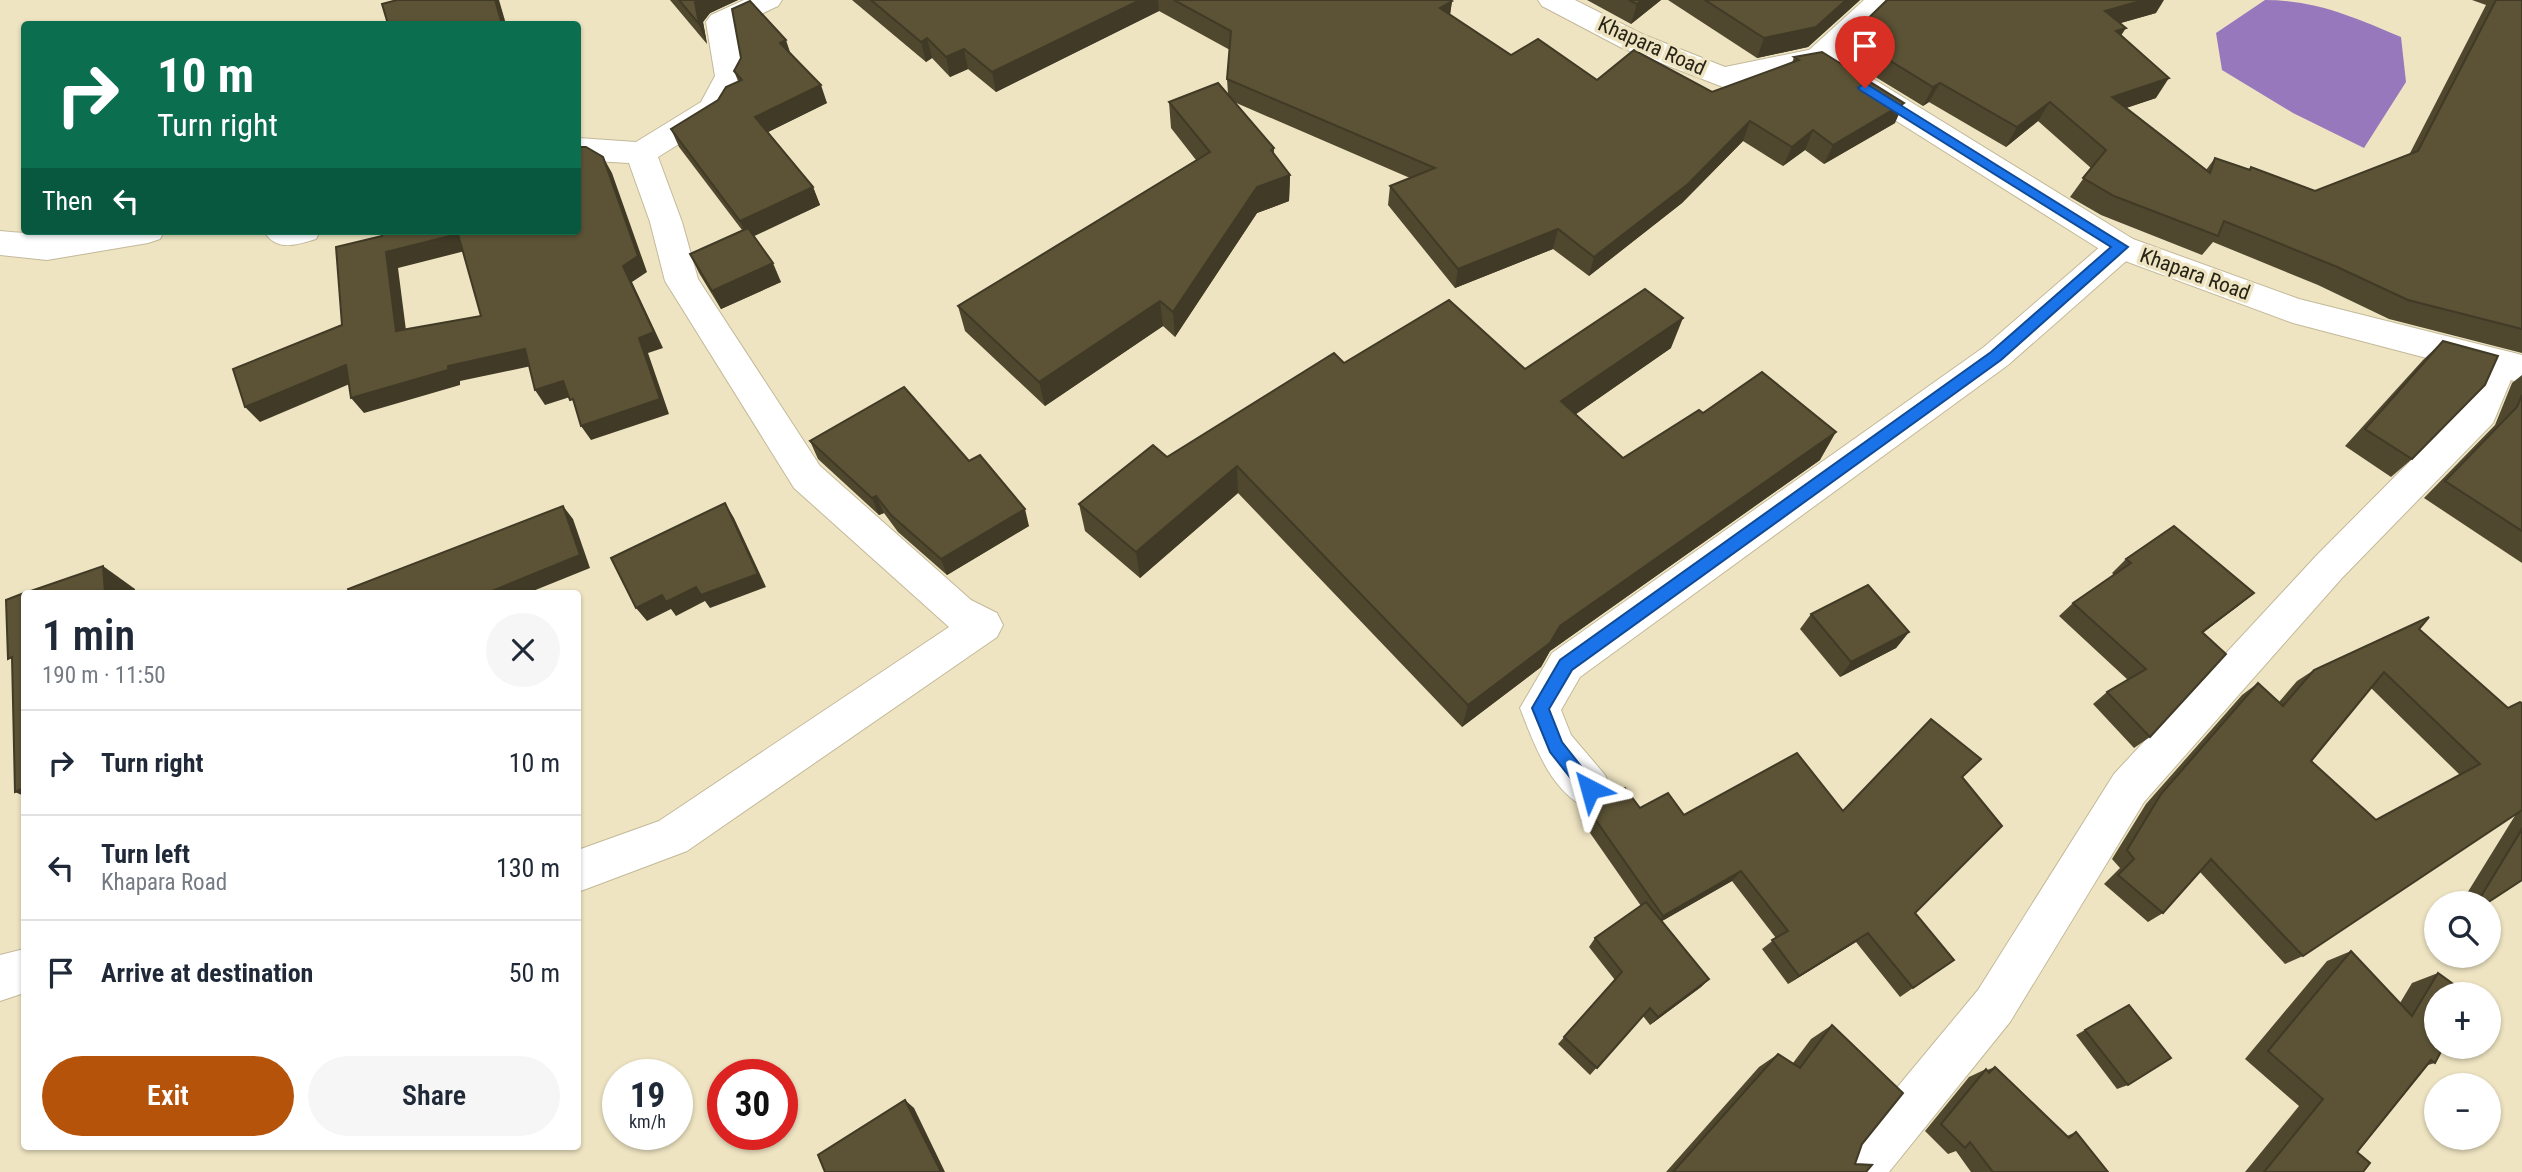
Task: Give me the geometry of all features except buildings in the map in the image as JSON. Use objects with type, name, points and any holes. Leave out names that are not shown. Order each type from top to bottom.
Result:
[{"type":"street","points":[[581,149],[641,153],[713,109],[730,76],[720,22],[768,0]]},
{"type":"street","name":"Khapara Road","points":[[1552,0],[1632,41],[1723,77],[1818,58],[2121,247],[2293,310],[2512,366]]},
{"type":"street","points":[[1818,58],[1881,0]]},
{"type":"street","points":[[581,870],[672,837],[983,625],[957,612],[807,477],[682,281],[666,222],[641,153]]},
{"type":"street","points":[[0,243],[47,248],[124,235]]},
{"type":"street","points":[[1590,789],[1556,747],[1540,708],[1566,665],[1996,356],[2121,247]]},
{"type":"street","points":[[1858,1172],[1994,1006],[2129,789],[2329,567],[2480,414],[2512,366]]},
{"type":"street","points":[[0,978],[21,972]]},
{"type":"shaded area","points":[[2265,0],[2319,7],[2401,37],[2406,82],[2364,148],[2293,113],[2222,70],[2216,33]]},
{"type":"route","points":[[1590,789],[1556,747],[1540,708],[1566,665],[1996,356],[2121,247],[1865,88]]}]
